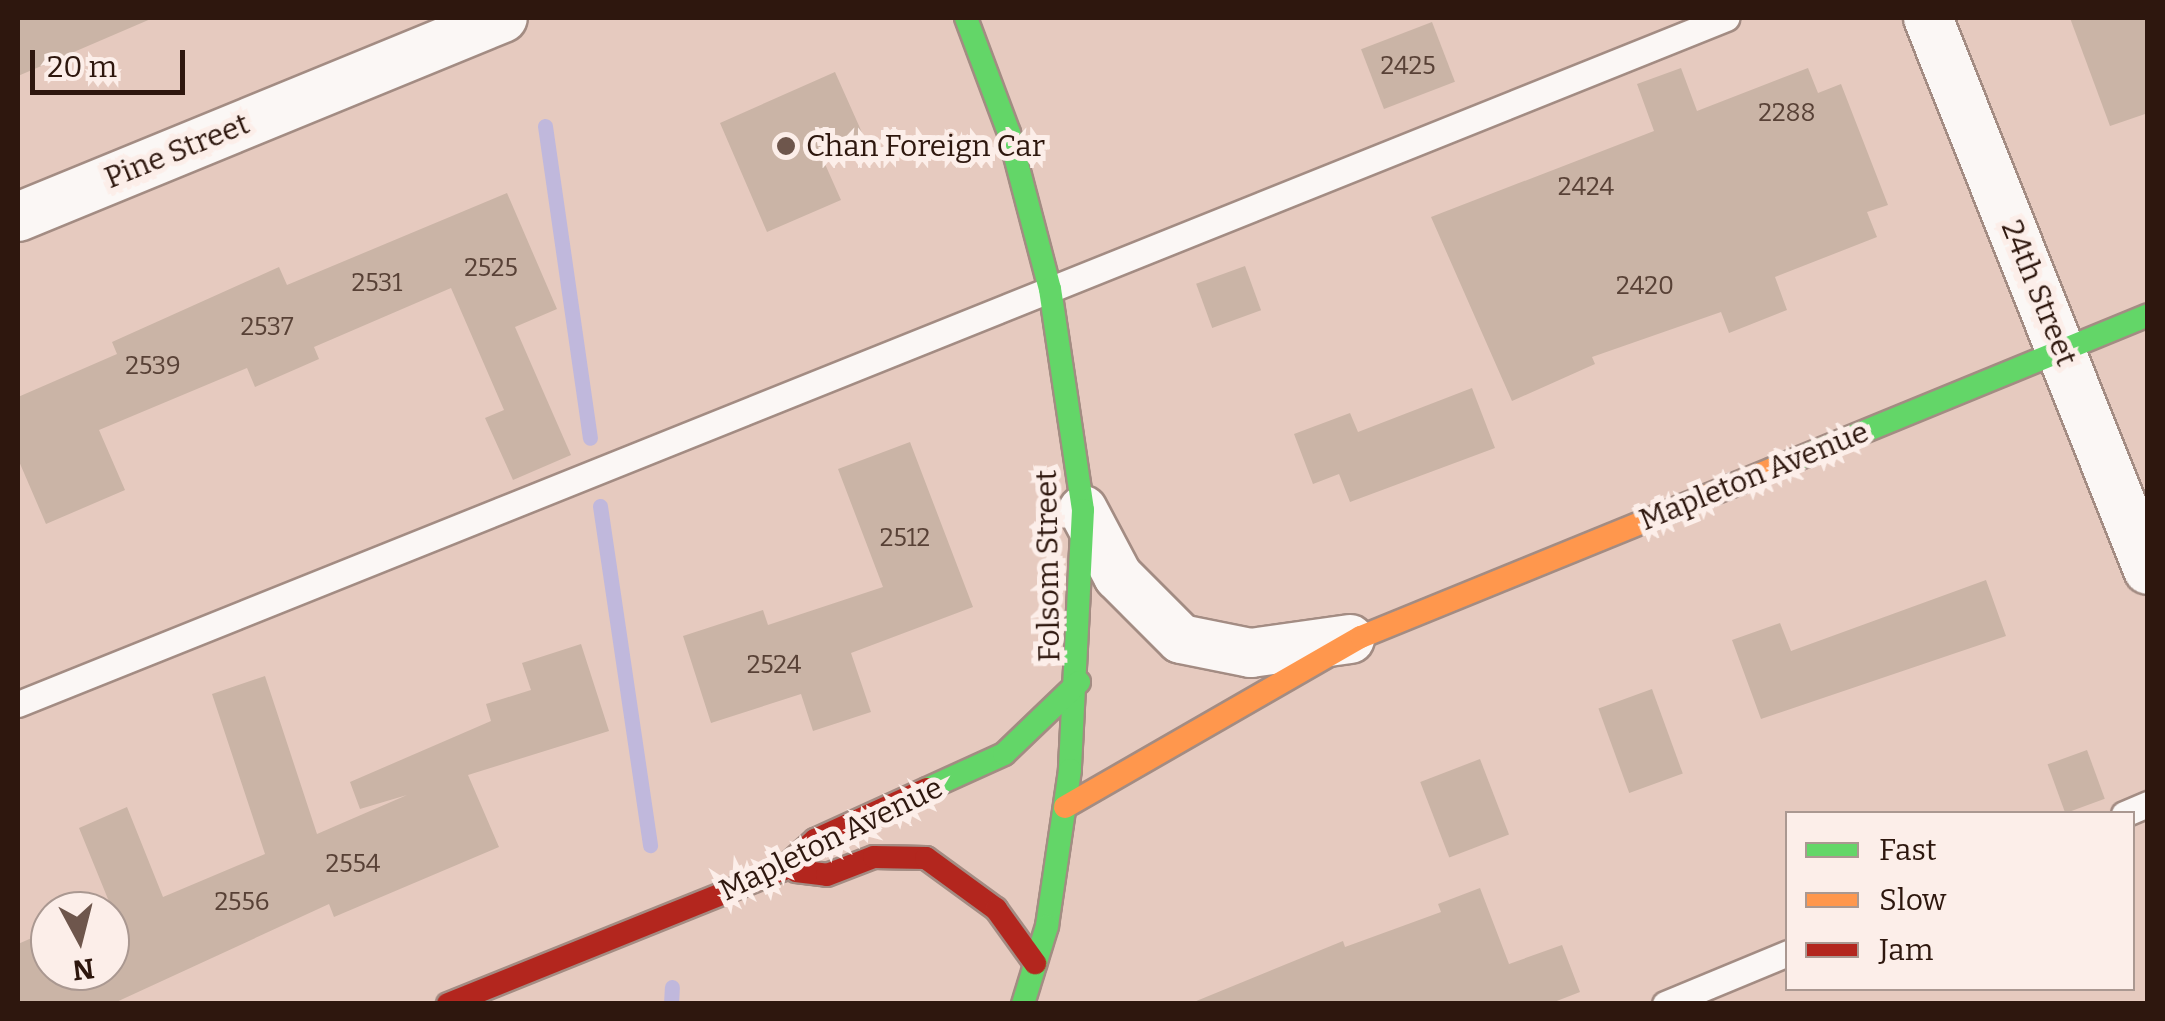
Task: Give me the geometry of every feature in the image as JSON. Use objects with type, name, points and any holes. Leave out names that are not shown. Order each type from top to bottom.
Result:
[{"type":"street","name":"Pine Street","points":[[18,217],[502,18]]},
{"type":"street","name":"Folsom Street","points":[[966,18],[1009,133],[1050,288],[1083,510],[1079,682],[1065,807],[1035,963],[1023,1004]]},
{"type":"street","name":"24th Street","points":[[1928,18],[2148,570]]},
{"type":"street","name":"Mapleton Avenue","points":[[1065,807],[1361,637],[2148,314]]},
{"type":"street","name":"Mapleton Avenue","points":[[1083,510],[1118,576],[1181,639],[1251,654],[1361,637]]},
{"type":"street","name":"Mapleton Avenue","points":[[448,1004],[782,870],[815,840],[1004,754],[1079,682]]},
{"type":"street","points":[[782,870],[827,874],[874,856],[926,858],[996,909],[1035,963]]},
{"type":"lane","points":[[18,704],[1726,18]]},
{"type":"lane","points":[[1664,1004],[1785,954]]},
{"type":"building","points":[[18,18],[153,18],[18,76]]},
{"type":"building","points":[[2070,18],[2148,18],[2148,113],[2110,126]]},
{"type":"building","points":[[1432,22],[1455,82],[1384,109],[1361,49]]},
{"type":"building","points":[[1681,68],[1697,111],[1808,68],[1818,93],[1841,84],[1888,205],[1867,212],[1877,237],[1775,277],[1787,310],[1729,333],[1721,312],[1592,357],[1595,364],[1512,401],[1431,217],[1654,131],[1637,84]]},
{"type":"building","name":"Chan Foreign Car","points":[[835,72],[864,137],[821,155],[841,200],[767,232],[720,123]]},
{"type":"building","points":[[507,193],[557,309],[515,327],[571,455],[513,480],[485,418],[504,410],[451,288],[314,347],[319,359],[255,387],[247,368],[99,430],[125,490],[46,524],[18,459],[18,397],[117,354],[112,342],[279,267],[287,285]]},
{"type":"building","points":[[1245,266],[1261,310],[1212,328],[1196,284]]},
{"type":"building","points":[[1472,388],[1495,448],[1350,502],[1339,474],[1313,484],[1294,434],[1350,413],[1358,432]]},
{"type":"building","points":[[910,442],[973,607],[851,653],[871,712],[813,731],[801,694],[711,723],[683,636],[763,610],[768,625],[883,587],[838,469]]},
{"type":"building","points":[[1986,580],[2006,636],[1761,719],[1732,640],[1780,623],[1791,651]]},
{"type":"building","points":[[581,644],[609,731],[468,775],[499,847],[334,917],[329,904],[112,1004],[18,1004],[18,944],[30,939],[30,991],[130,991],[130,891],[105,891],[79,828],[127,807],[163,897],[265,854],[212,694],[265,676],[317,834],[407,795],[360,809],[350,782],[491,721],[486,704],[531,690],[522,663]]},
{"type":"building","points":[[1652,689],[1683,774],[1629,793],[1598,708]]},
{"type":"building","points":[[2087,750],[2105,799],[2065,811],[2048,764]]},
{"type":"building","points":[[1480,759],[1509,835],[1449,858],[1420,782]]},
{"type":"building","points":[[1480,888],[1509,964],[1562,945],[1580,992],[1549,1004],[1189,1004],[1343,941],[1345,947],[1441,912],[1438,904]]},
{"type":"waterway","points":[[545,126],[590,438]]},
{"type":"waterway","points":[[600,506],[650,845]]},
{"type":"waterway","points":[[671,1004],[672,987]]},
{"type":"traffic: fast","points":[[966,18],[1009,133],[1050,289],[1083,510],[1070,770],[1047,926],[1023,1004]]},
{"type":"traffic: fast","points":[[1773,469],[2148,315]]},
{"type":"traffic: fast","points":[[927,789],[1004,754],[1079,682]]},
{"type":"traffic: slow","points":[[1065,807],[1361,637],[1773,469]]},
{"type":"traffic: jam","points":[[448,1004],[782,870],[815,840],[927,789]]},
{"type":"traffic: jam","points":[[796,871],[827,875],[874,857],[926,858],[996,909],[1035,963]]},
{"type":"place","name":"Chan Foreign Car","points":[[786,146]]}]
